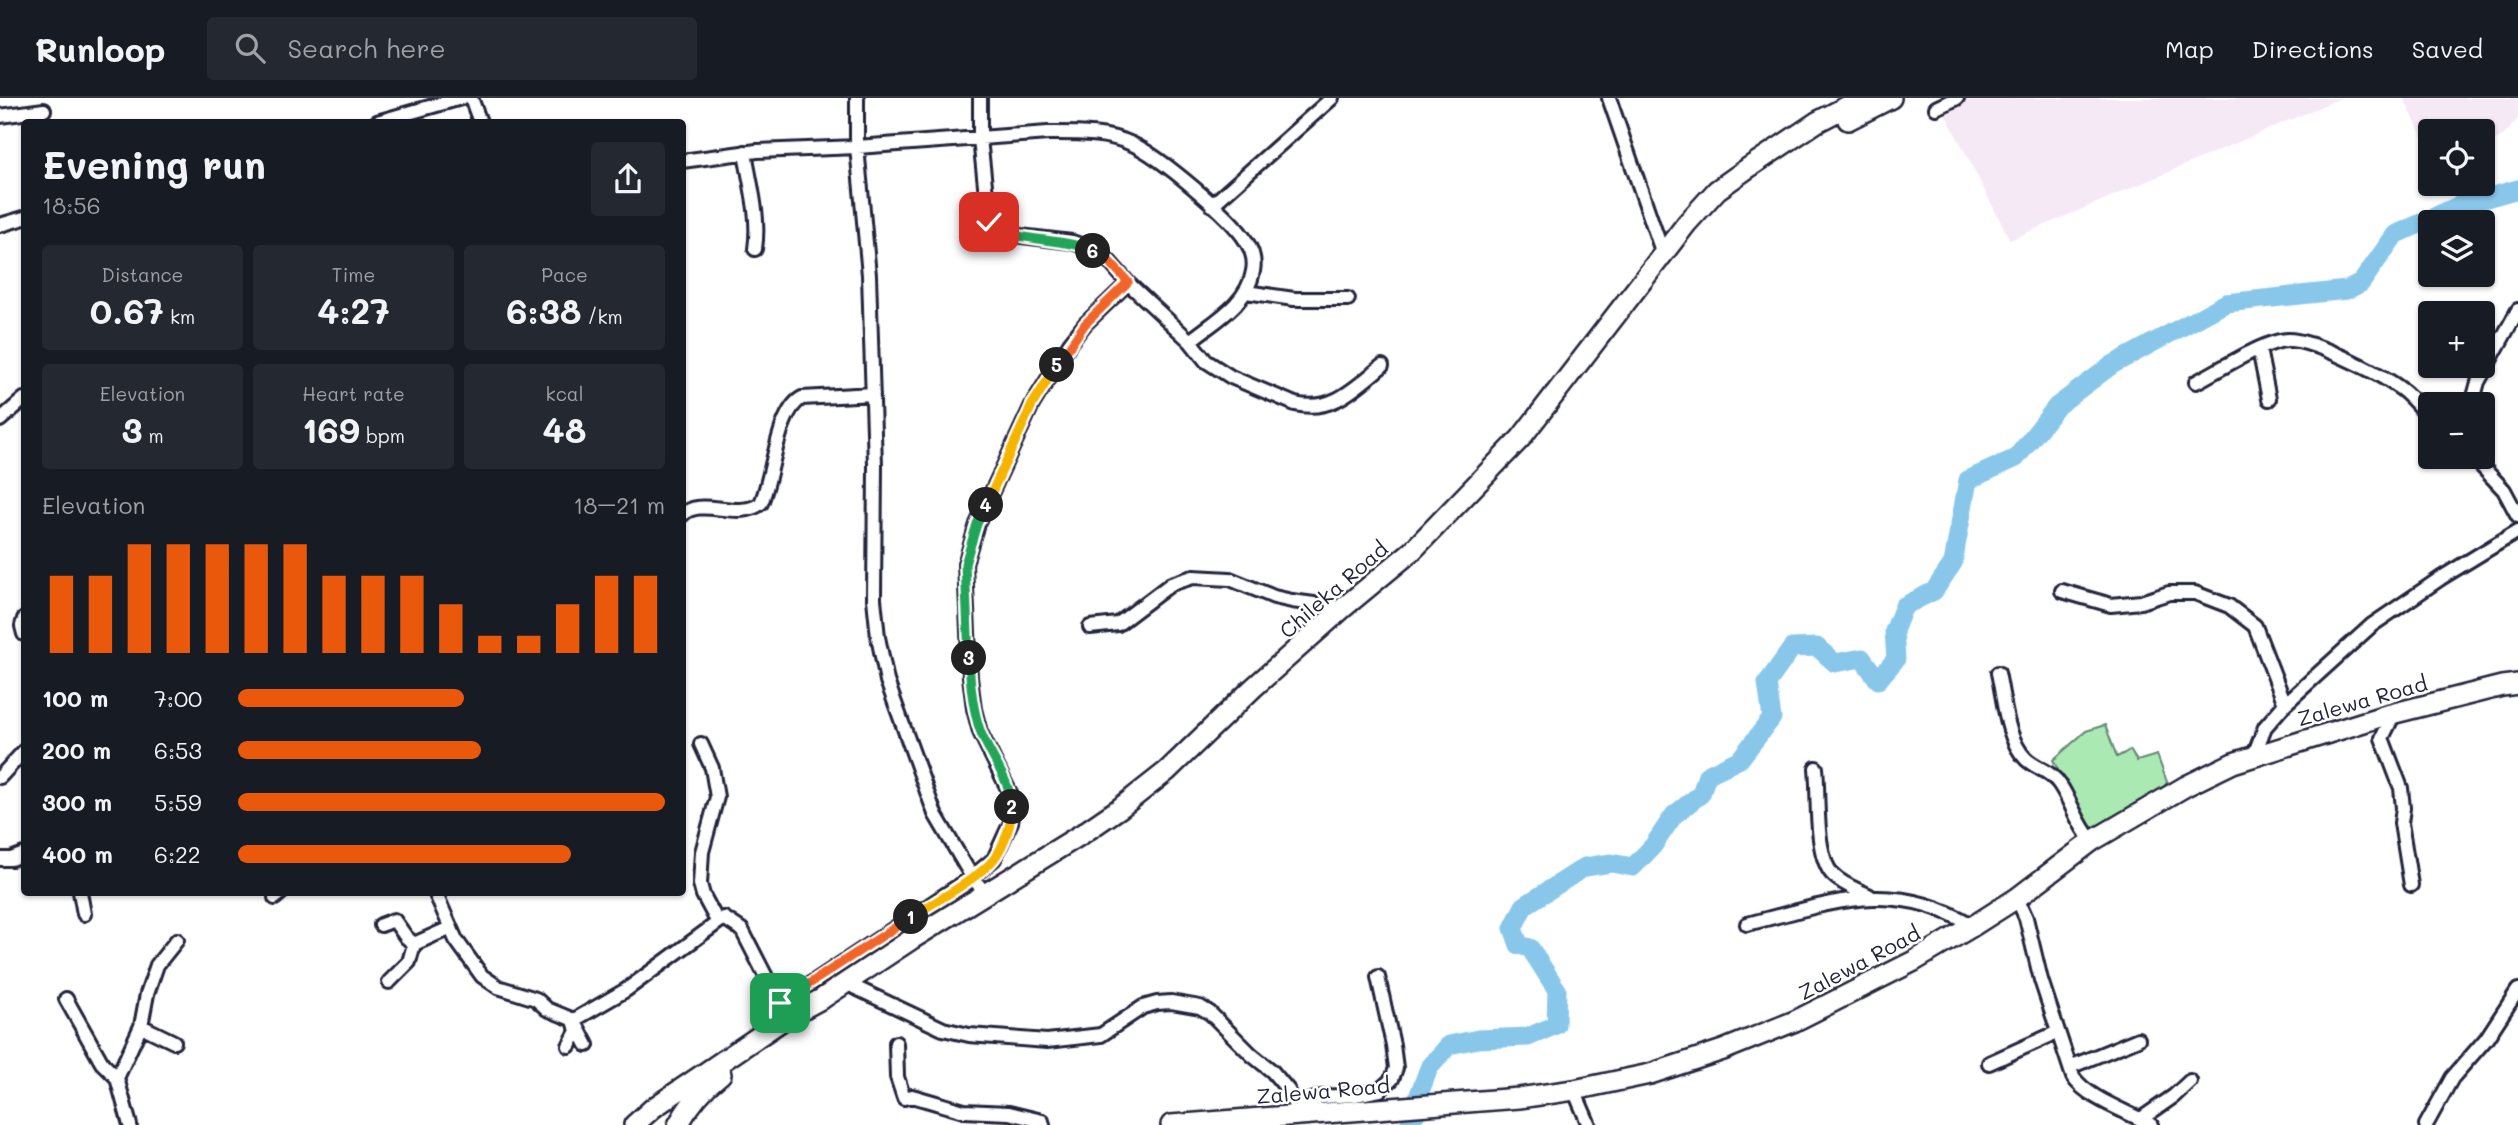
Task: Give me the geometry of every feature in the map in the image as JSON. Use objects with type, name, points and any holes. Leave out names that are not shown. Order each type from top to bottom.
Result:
[{"type":"highway","name":"Chileka Road","points":[[634,1125],[653,1108],[760,1036],[783,1011],[823,998],[1082,835],[1139,793],[1343,608],[1412,551],[1521,438],[1663,254],[1717,190],[1777,148],[1853,105],[1891,98]]},
{"type":"highway","points":[[678,1125],[691,1104],[710,1083],[790,1026],[1085,845],[1175,776],[1307,652],[1417,558],[1521,451],[1696,231],[1724,200],[1824,132],[1853,105]]},
{"type":"highway","name":"Zalewa Road","points":[[1171,1125],[1259,1122],[1297,1110],[1519,1098],[1650,1074],[1723,1050],[1795,1021],[1914,961],[2017,898],[2092,841],[2186,786],[2253,755],[2395,712],[2518,684]]},
{"type":"street","points":[[387,119],[461,98]]},
{"type":"street","points":[[471,98],[479,119]]},
{"type":"street","points":[[857,98],[857,147],[869,275],[876,520],[874,599],[884,670],[935,814],[972,877],[986,894]]},
{"type":"street","points":[[980,98],[980,139],[989,222],[993,229],[1004,234],[1072,242],[1089,248],[1108,260],[1217,369],[1295,404],[1308,408],[1322,407],[1335,401],[1382,366]]},
{"type":"street","points":[[1212,205],[1332,98]]},
{"type":"street","points":[[1609,98],[1663,254]]},
{"type":"street","points":[[1936,108],[1957,98]]},
{"type":"street","points":[[0,116],[44,110]]},
{"type":"street","points":[[686,160],[745,152],[1058,133],[1110,137],[1133,144],[1152,155],[1233,223],[1247,242],[1253,257],[1253,272],[1246,292],[1217,321],[1190,341]]},
{"type":"street","points":[[745,152],[757,221],[755,249]]},
{"type":"street","points":[[0,225],[21,219]]},
{"type":"street","points":[[575,1023],[626,990],[724,918],[742,930],[783,1011],[994,859],[1011,821],[1012,794],[981,732],[974,709],[965,564],[977,524],[1032,405],[1070,343],[1085,324],[1128,282]]},
{"type":"street","points":[[1246,292],[1294,299],[1348,299]]},
{"type":"street","points":[[2475,392],[2478,382],[2518,310]]},
{"type":"street","points":[[2196,383],[2259,349],[2287,340],[2311,344],[2372,372],[2403,390],[2418,406]]},
{"type":"street","points":[[2259,349],[2269,399]]},
{"type":"street","points":[[686,512],[692,508],[749,510],[761,503],[786,415],[796,401],[802,398],[873,394]]},
{"type":"street","points":[[0,420],[21,402]]},
{"type":"street","points":[[2484,469],[2504,490],[2517,510]]},
{"type":"street","points":[[2253,755],[2265,727],[2285,704],[2372,625],[2441,578],[2518,531]]},
{"type":"street","points":[[1090,627],[1118,624],[1171,584],[1193,577],[1221,577],[1292,601],[1343,608]]},
{"type":"street","points":[[2062,591],[2111,605],[2141,601],[2169,593],[2195,593],[2229,606],[2255,626],[2285,704]]},
{"type":"street","points":[[1998,673],[2017,747],[2029,762],[2053,775],[2083,831],[2092,841]]},
{"type":"street","points":[[2395,712],[2382,738],[2401,788],[2401,823],[2411,885]]},
{"type":"street","points":[[701,744],[712,768],[717,797],[702,852],[700,884],[717,921]]},
{"type":"street","points":[[0,777],[21,754]]},
{"type":"street","points":[[1816,768],[1822,850],[1826,866],[1845,884],[1871,897]]},
{"type":"street","points":[[0,859],[21,855]]},
{"type":"street","points":[[81,896],[84,914]]},
{"type":"street","points":[[437,896],[450,928],[469,960],[490,983],[536,999],[547,1009],[575,1023],[587,1045]]},
{"type":"street","points":[[1747,924],[1871,897],[1913,900],[1951,913],[1973,926]]},
{"type":"street","points":[[2017,898],[2028,926],[2058,1032],[2080,1087],[2146,1122],[2190,1081]]},
{"type":"street","points":[[381,925],[394,920],[405,937],[414,944]]},
{"type":"street","points":[[414,944],[450,928]]},
{"type":"street","points":[[117,1077],[141,1026],[144,1003],[157,965],[177,940]]},
{"type":"street","points":[[389,982],[409,962],[414,944]]},
{"type":"street","points":[[854,987],[943,1029],[969,1035],[1047,1041],[1101,1035],[1143,1007],[1157,1003],[1193,1005],[1210,1013],[1272,1071],[1288,1090],[1297,1110],[1322,1097],[1380,1090],[1392,1079],[1395,1068],[1392,1045],[1378,978]]},
{"type":"street","points":[[2426,1125],[2452,1078],[2486,1039],[2518,990]]},
{"type":"street","points":[[66,999],[102,1063],[117,1077],[130,1125]]},
{"type":"street","points":[[569,1046],[577,1031],[575,1023]]},
{"type":"street","points":[[141,1026],[174,1042]]},
{"type":"street","points":[[1989,1063],[2058,1032]]},
{"type":"street","points":[[2070,1067],[2138,1038]]},
{"type":"street","points":[[895,1043],[897,1077],[904,1098],[912,1096],[964,1111],[1025,1116],[1041,1121],[1043,1125]]},
{"type":"street","points":[[1574,1090],[1588,1125]]},
{"type":"shaded area","points":[[1937,98],[2341,98],[2010,240]]},
{"type":"shaded area","points":[[2404,98],[2518,98],[2518,119],[2495,140],[2495,119],[2418,119],[2418,128]]},
{"type":"green space","points":[[2105,725],[2117,757],[2130,750],[2137,761],[2157,755],[2167,782],[2161,792],[2096,828],[2087,827],[2053,760],[2086,731]]},
{"type":"waterway","points":[[1418,1097],[1429,1068],[1449,1045],[1478,1039],[1528,1037],[1556,1025],[1557,990],[1530,948],[1519,945],[1513,928],[1524,906],[1585,867],[1611,863],[1633,867],[1653,846],[1674,815],[1701,794],[1707,775],[1740,759],[1772,718],[1767,683],[1792,648],[1817,647],[1835,663],[1862,658],[1878,680],[1896,659],[1894,631],[1904,606],[1934,591],[1953,563],[1968,480],[2016,458],[2057,406],[2112,365],[2226,303],[2347,290],[2361,283],[2395,235],[2458,206],[2518,189]]},
{"type":"waterway","points":[[1409,1125],[1416,1113]]},
{"type":"route","points":[[780,1003],[972,877],[994,859],[1011,821],[1012,794],[981,732],[974,709],[964,582],[965,564],[977,524],[1032,405],[1070,343],[1085,324],[1128,282],[1108,260],[1089,248],[1072,242],[1004,234],[993,229],[989,222]]}]
